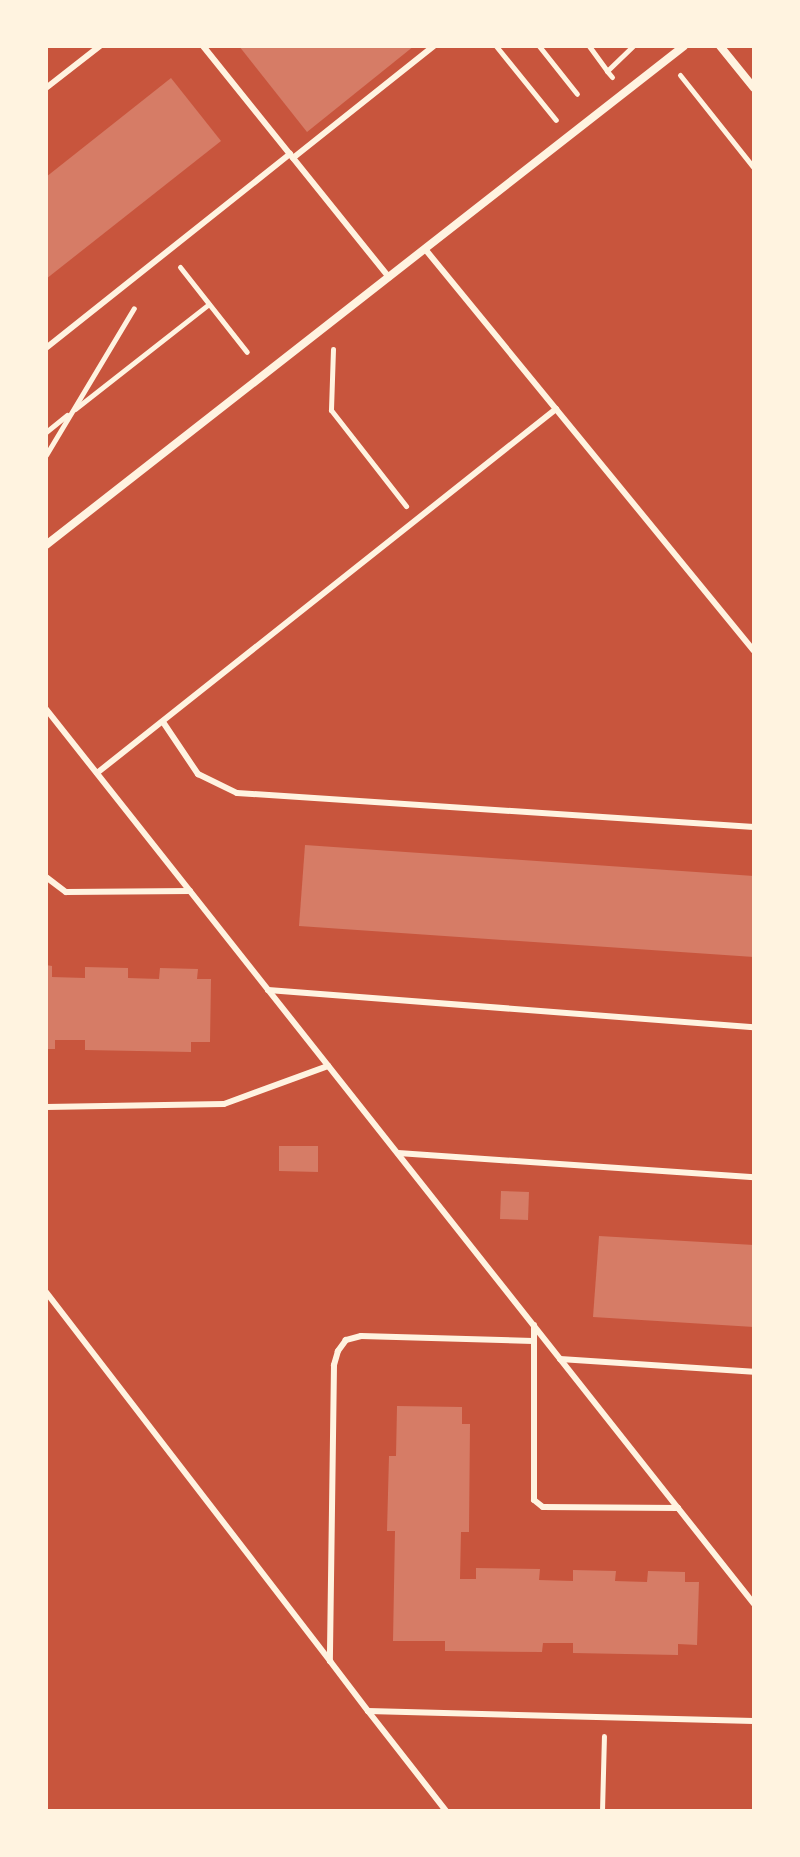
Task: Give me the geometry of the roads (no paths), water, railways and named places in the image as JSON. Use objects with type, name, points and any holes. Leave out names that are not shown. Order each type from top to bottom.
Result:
[{"type":"street","points":[[46,545],[684,46]]},
{"type":"street","points":[[720,46],[754,88]]},
{"type":"lane","points":[[46,88],[100,46]]},
{"type":"lane","points":[[203,46],[389,277]]},
{"type":"lane","points":[[46,348],[434,46]]},
{"type":"lane","points":[[425,249],[754,651]]},
{"type":"lane","points":[[97,773],[556,409]]},
{"type":"lane","points":[[46,709],[754,1604]]},
{"type":"lane","points":[[163,722],[198,774],[237,793],[754,827]]},
{"type":"lane","points":[[46,877],[66,892],[190,891]]},
{"type":"lane","points":[[268,990],[754,1027]]},
{"type":"lane","points":[[46,1107],[224,1104],[328,1066]]},
{"type":"lane","points":[[397,1153],[754,1177]]},
{"type":"lane","points":[[46,1292],[446,1811]]},
{"type":"lane","points":[[534,1325],[534,1500],[543,1507],[678,1508]]},
{"type":"lane","points":[[330,1661],[334,1365],[338,1351],[346,1340],[361,1336],[533,1341]]},
{"type":"lane","points":[[560,1359],[754,1372]]},
{"type":"lane","points":[[368,1711],[754,1721]]}]
